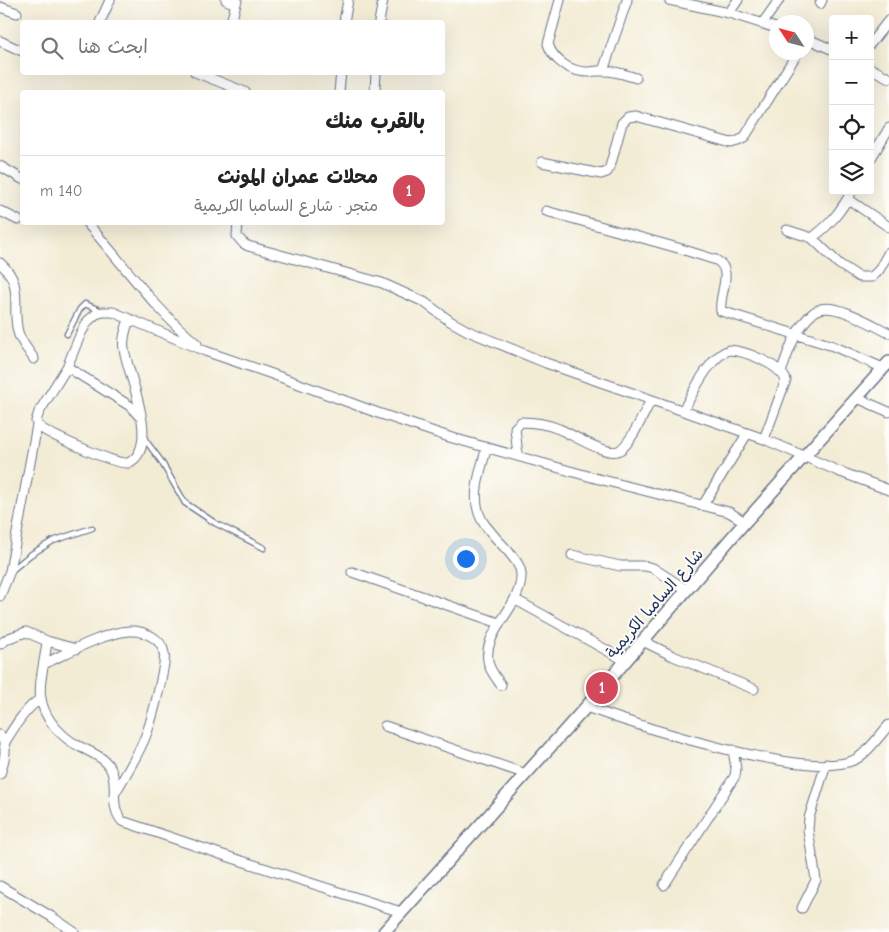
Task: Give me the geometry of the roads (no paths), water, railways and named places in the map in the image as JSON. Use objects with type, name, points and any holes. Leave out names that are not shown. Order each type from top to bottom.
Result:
[{"type":"main road","name":"شارع السامبا الكريمية","points":[[384,932],[586,707],[745,522],[886,365]]},
{"type":"street","points":[[101,20],[110,0]]},
{"type":"street","points":[[226,0],[237,2],[232,20]]},
{"type":"street","points":[[344,20],[348,0]]},
{"type":"street","points":[[379,20],[383,0]]},
{"type":"street","points":[[560,0],[548,44],[557,60],[569,68],[584,72],[603,70],[619,72],[636,78]]},
{"type":"street","points":[[603,70],[627,0]]},
{"type":"street","points":[[669,0],[730,14],[769,26]]},
{"type":"street","points":[[730,14],[738,0]]},
{"type":"street","points":[[762,24],[779,0]]},
{"type":"street","points":[[0,7],[17,14]]},
{"type":"street","points":[[874,39],[889,20]]},
{"type":"street","points":[[0,41],[20,50]]},
{"type":"street","points":[[814,41],[829,48]]},
{"type":"street","points":[[542,162],[602,174],[607,172],[622,123],[628,117],[636,116],[731,142],[738,141],[744,138],[793,60]]},
{"type":"street","points":[[874,70],[889,78]]},
{"type":"street","points":[[339,90],[340,75]]},
{"type":"street","points":[[375,90],[376,75]]},
{"type":"street","points":[[215,76],[241,90]]},
{"type":"street","points":[[874,153],[889,128]]},
{"type":"street","points":[[0,166],[20,178]]},
{"type":"street","points":[[812,238],[840,213],[850,195],[889,227]]},
{"type":"street","points":[[0,211],[18,220]]},
{"type":"street","points":[[546,211],[716,260],[725,270],[721,311],[797,333],[886,365]]},
{"type":"street","points":[[89,225],[173,323],[205,351]]},
{"type":"street","points":[[238,225],[237,236],[243,244],[387,285],[424,302],[450,321],[468,331],[546,363],[764,439],[804,457],[889,490]]},
{"type":"street","points":[[787,230],[812,238],[839,264],[859,277],[872,277],[880,270],[889,252]]},
{"type":"street","points":[[0,263],[10,271],[16,285],[18,334],[34,359]]},
{"type":"street","points":[[781,372],[797,333],[809,317],[823,308],[835,309],[865,320],[889,333]]},
{"type":"street","points":[[0,596],[10,571],[37,418],[67,367],[88,321],[96,314],[103,312],[113,312],[205,351],[449,437],[595,478],[703,504],[729,512],[745,522]]},
{"type":"street","points":[[37,425],[65,441],[123,464],[133,461],[137,457],[141,451],[143,436],[142,418],[123,348],[124,334],[129,319]]},
{"type":"street","points":[[683,411],[718,355],[729,350],[736,350],[770,364],[785,376],[786,382],[764,439]]},
{"type":"street","points":[[67,367],[130,406],[142,418]]},
{"type":"street","points":[[857,398],[889,412]]},
{"type":"street","points":[[518,456],[515,428],[521,422],[533,422],[557,428],[604,450],[619,451],[625,446],[651,400]]},
{"type":"street","points":[[703,504],[747,434]]},
{"type":"street","points":[[487,447],[477,488],[476,502],[479,513],[484,524],[520,566],[522,573],[516,600],[499,624],[491,641],[488,659],[490,668],[501,685]]},
{"type":"street","points":[[572,555],[620,566],[645,566],[653,568],[687,590]]},
{"type":"street","points":[[352,572],[499,624]]},
{"type":"street","points":[[516,600],[626,661]]},
{"type":"street","points":[[44,664],[117,633],[138,631],[146,633],[161,646],[164,653],[158,694],[147,734],[114,795]]},
{"type":"street","points":[[0,644],[26,632],[47,641],[76,649]]},
{"type":"street","points":[[47,641],[40,699],[46,717],[66,739],[107,763],[113,773],[115,810],[122,821],[401,912]]},
{"type":"street","points":[[643,641],[673,656],[754,689]]},
{"type":"street","points":[[0,774],[6,752],[2,739],[29,707],[40,699]]},
{"type":"street","points":[[586,707],[618,719],[733,750],[797,764],[847,762],[860,757],[889,725]]},
{"type":"street","points":[[386,726],[526,774]]},
{"type":"street","points":[[664,885],[735,776],[736,769],[733,750]]},
{"type":"street","points":[[802,908],[816,880],[808,830],[808,818],[826,764]]},
{"type":"street","points":[[0,886],[74,932]]},
{"type":"lane","points":[[67,334],[80,309],[85,304],[103,312]]},
{"type":"lane","points":[[143,436],[185,502],[215,523],[264,548]]},
{"type":"lane","points":[[10,571],[30,555],[54,541],[92,528]]},
{"type":"place","name":"محلات عمران المونث","points":[[602,688]]}]
